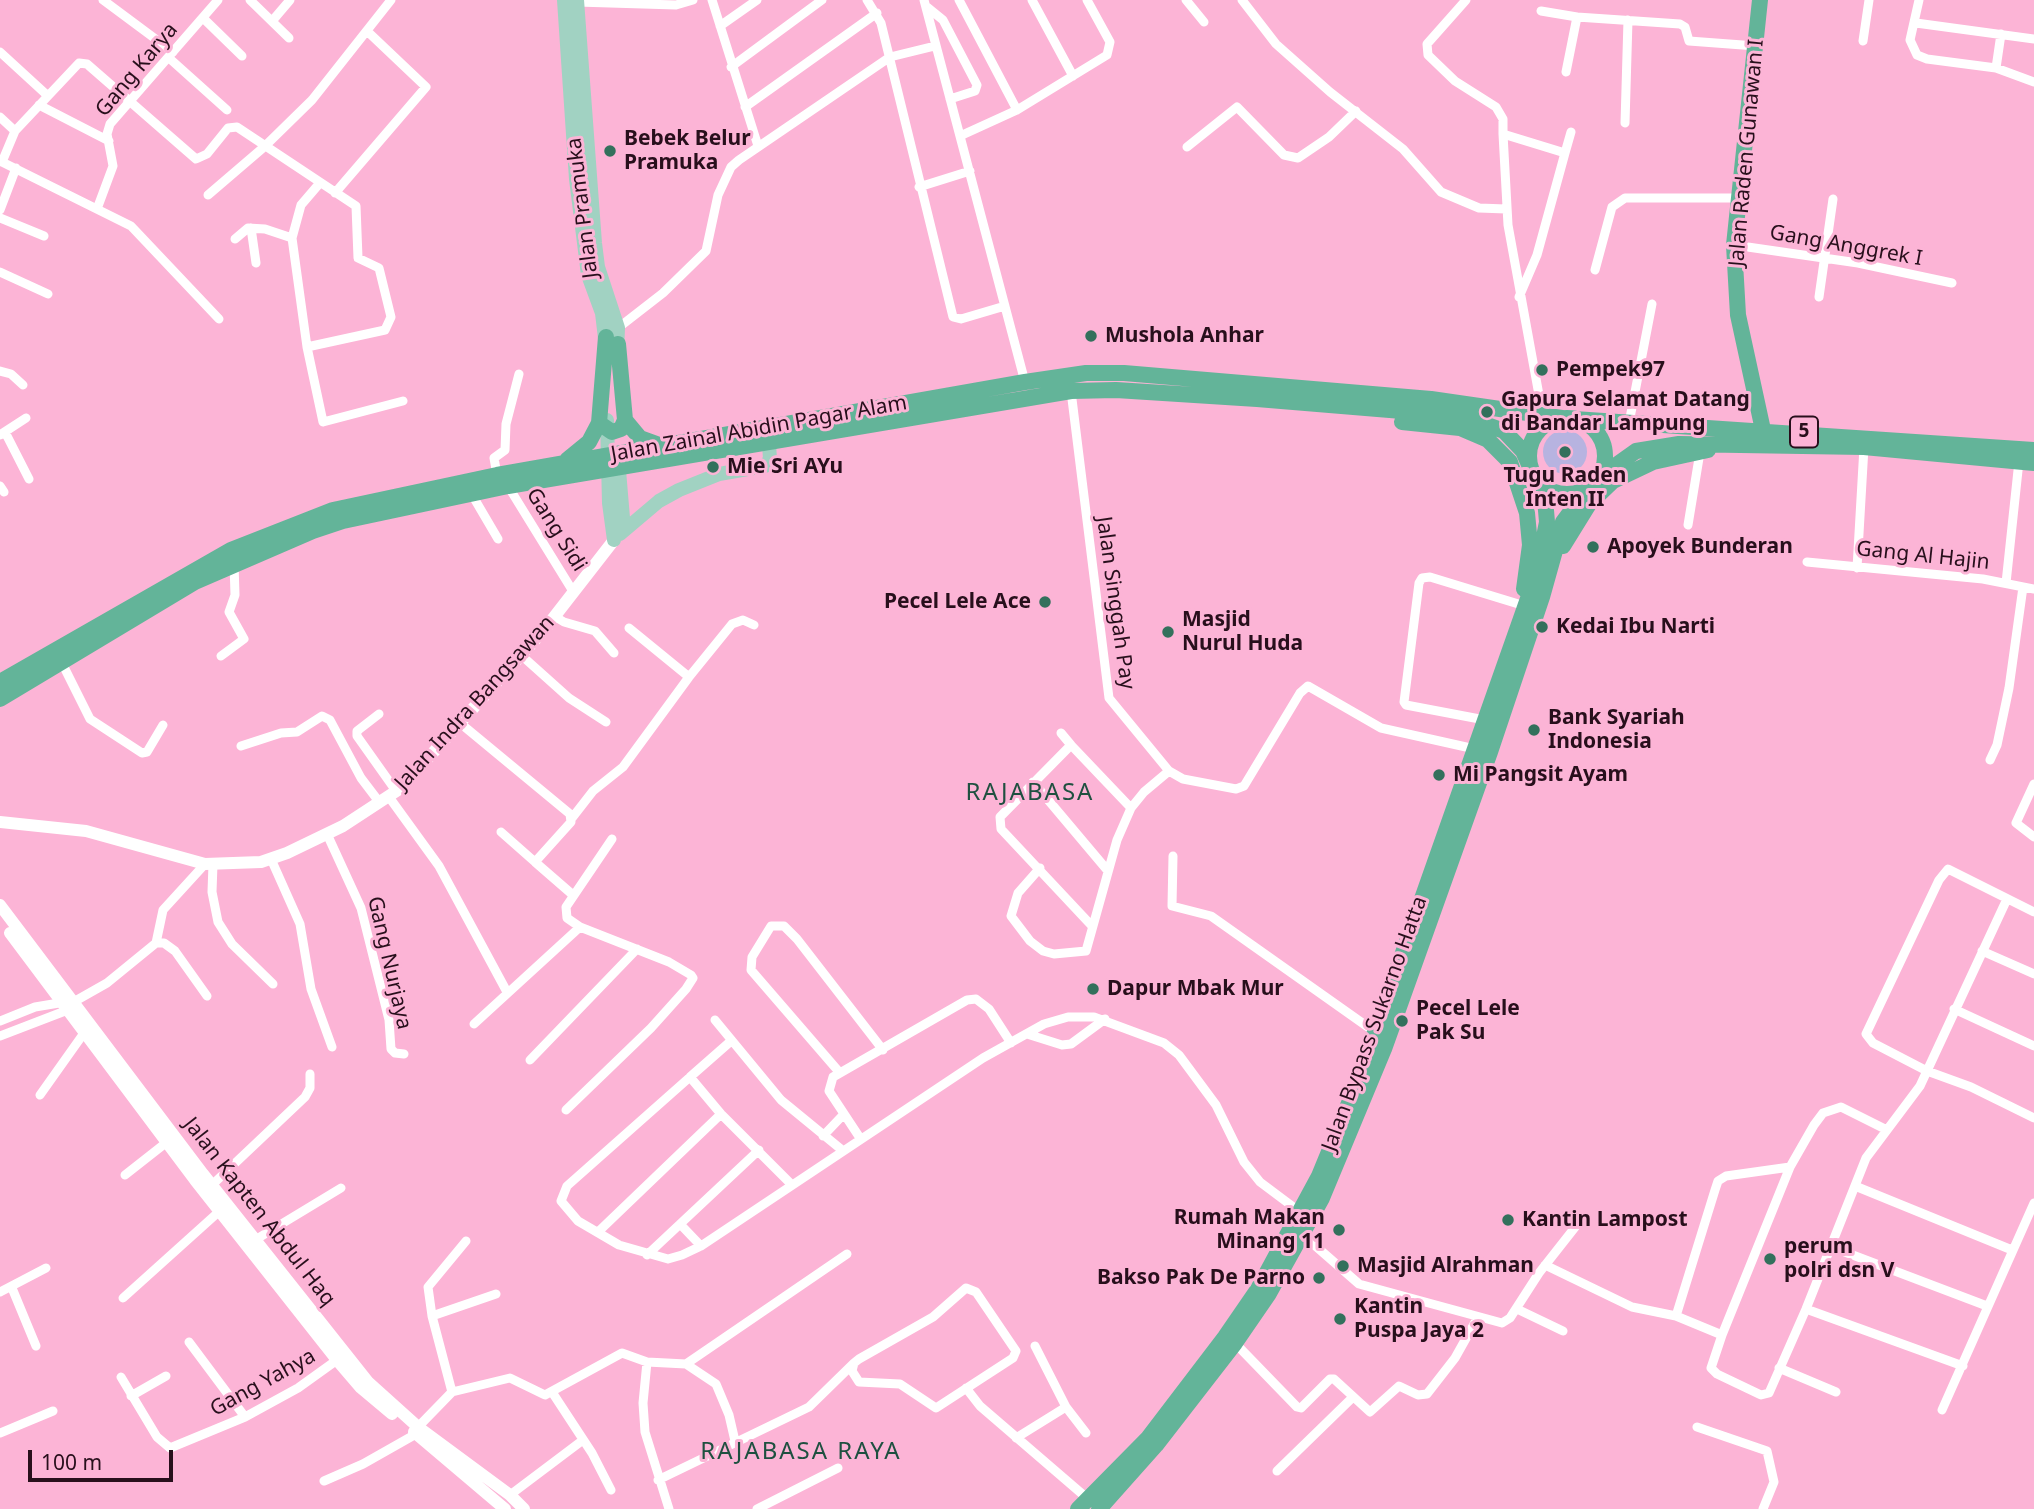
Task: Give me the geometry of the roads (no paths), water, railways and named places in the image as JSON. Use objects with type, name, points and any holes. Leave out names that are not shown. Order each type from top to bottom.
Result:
[{"type":"highway","name":"Jalan Raden Gunawan I","points":[[1760,0],[1734,245],[1738,315],[1763,430]]},
{"type":"highway","points":[[614,336],[625,420],[640,438],[664,447]]},
{"type":"highway","points":[[562,464],[589,442],[599,423],[614,336]]},
{"type":"highway","name":"Jalan Zainal Abidin Pagar Alam","points":[[0,699],[232,557],[343,522],[471,493],[562,464],[1086,373],[1124,373],[1384,402],[1462,416],[1486,422],[1513,438],[1534,474]]},
{"type":"highway","name":"Jalan Zainal Abidin Pagar Alam","points":[[0,682],[232,557],[340,508],[503,481],[769,444],[1071,391],[1116,390],[1346,407],[1431,399],[1543,417],[1568,418]]},
{"type":"highway","points":[[1346,407],[1393,421],[1460,428],[1489,440],[1500,449],[1519,483],[1527,513],[1530,545],[1524,587],[1531,601]]},
{"type":"highway","points":[[1568,418],[1590,427],[1601,442],[1604,460],[1594,482],[1565,494],[1552,491],[1534,474],[1531,442],[1543,427],[1568,418]]},
{"type":"highway","name":"5","points":[[1568,418],[2034,450]]},
{"type":"highway","points":[[599,423],[605,430],[615,432],[625,420]]},
{"type":"highway","points":[[1531,601],[1568,533],[1599,492],[1635,469],[1745,443]]},
{"type":"highway","name":"5","points":[[1594,482],[1636,451],[1657,445],[1745,443],[1864,447],[2027,462]]},
{"type":"highway","name":"Jalan Bypass Sukarno Hatta","points":[[1088,1506],[1156,1445],[1235,1343],[1303,1235],[1356,1121],[1531,601],[1547,522],[1545,499],[1534,474]]},
{"type":"highway","name":"Jalan Bypass Sukarno Hatta","points":[[1419,930],[1475,749],[1531,601],[1563,522],[1594,482]]},
{"type":"highway","name":"Jalan Bypass Sukarno Hatta","points":[[1088,1506],[1148,1438],[1226,1337],[1258,1289],[1300,1212],[1336,1134],[1410,955]]},
{"type":"main road","name":"Jalan Pramuka","points":[[573,1],[576,179],[588,275],[614,336],[612,362],[615,502],[619,535]]},
{"type":"main road","name":"Jalan Indra Bangsawan","points":[[619,535],[659,501],[679,490],[719,474],[765,466],[770,458],[769,444]]},
{"type":"street","points":[[103,0],[171,55],[227,110]]},
{"type":"street","name":"Gang Karya","points":[[97,209],[113,166],[107,134],[110,124],[218,0]]},
{"type":"street","points":[[250,0],[289,38]]},
{"type":"street","points":[[273,20],[290,0]]},
{"type":"street","points":[[208,195],[264,147],[312,100],[391,0]]},
{"type":"street","points":[[573,1],[676,5],[693,0]]},
{"type":"street","points":[[712,0],[758,146]]},
{"type":"street","points":[[720,26],[757,0]]},
{"type":"street","points":[[731,67],[822,0]]},
{"type":"street","points":[[867,0],[877,13],[890,57],[919,187],[955,319],[1005,306]]},
{"type":"street","points":[[959,0],[1017,110]]},
{"type":"street","points":[[1032,0],[1073,76]]},
{"type":"street","points":[[1186,0],[1203,22]]},
{"type":"street","points":[[1242,0],[1276,44],[1330,92],[1403,149],[1441,192],[1479,208],[1506,209]]},
{"type":"street","points":[[1466,0],[1427,44],[1428,55],[1455,81],[1496,107],[1503,119],[1506,209],[1519,297],[1543,417]]},
{"type":"street","points":[[1863,41],[1869,0]]},
{"type":"street","points":[[1919,0],[1910,45],[1917,55],[1927,59],[1996,68],[2034,82]]},
{"type":"street","points":[[926,2],[935,46],[1025,382]]},
{"type":"street","points":[[926,2],[943,20],[977,85],[975,92],[950,99]]},
{"type":"street","points":[[960,136],[1017,110],[1107,55],[1111,48],[1091,2]]},
{"type":"street","points":[[1541,11],[1680,24],[1685,27],[1687,39],[1693,42],[1756,46]]},
{"type":"street","points":[[745,107],[877,13]]},
{"type":"street","points":[[1566,72],[1577,16]]},
{"type":"street","points":[[203,18],[242,56]]},
{"type":"street","points":[[1625,123],[1628,20]]},
{"type":"street","points":[[1916,23],[2034,39]]},
{"type":"street","points":[[335,193],[426,87],[367,32]]},
{"type":"street","points":[[1996,68],[2001,34]]},
{"type":"street","points":[[614,336],[701,258],[708,247],[710,225],[724,181],[735,163],[890,57],[935,46]]},
{"type":"street","points":[[0,52],[48,96]]},
{"type":"street","points":[[219,318],[140,233],[1,161],[15,131],[79,63],[84,62],[196,159],[207,154],[233,126],[318,184],[356,206],[358,258],[379,268],[390,324],[385,330],[307,346]]},
{"type":"street","points":[[40,105],[109,141]]},
{"type":"street","points":[[1187,147],[1237,107],[1284,155],[1298,158],[1329,137],[1356,111]]},
{"type":"street","points":[[0,117],[15,131]]},
{"type":"street","points":[[1519,297],[1537,255],[1571,132]]},
{"type":"street","points":[[1503,134],[1565,153]]},
{"type":"street","points":[[0,209],[16,168]]},
{"type":"street","points":[[919,187],[970,171]]},
{"type":"street","points":[[318,184],[301,205],[292,237],[307,346],[323,422],[403,401]]},
{"type":"street","points":[[1595,270],[1612,206],[1625,198],[1740,198]]},
{"type":"street","points":[[1819,297],[1833,199]]},
{"type":"street","points":[[0,218],[44,236]]},
{"type":"street","points":[[235,239],[251,228],[292,237]]},
{"type":"street","points":[[251,228],[256,263]]},
{"type":"street","name":"Gang Anggrek I","points":[[1734,245],[1823,258],[1952,283]]},
{"type":"street","points":[[0,272],[48,293]]},
{"type":"street","points":[[1629,423],[1652,304]]},
{"type":"street","points":[[0,371],[11,374],[23,385]]},
{"type":"street","points":[[503,481],[494,458],[505,450],[506,424],[519,374]]},
{"type":"street","name":"Jalan Singgah Pay","points":[[1071,391],[1109,698],[1169,771]]},
{"type":"street","points":[[26,418],[3,433],[29,479]]},
{"type":"street","points":[[1857,568],[1864,447]]},
{"type":"street","points":[[1688,525],[1700,452]]},
{"type":"street","points":[[2006,583],[2027,462]]},
{"type":"street","name":"Gang Sidi","points":[[503,481],[574,593]]},
{"type":"street","points":[[471,493],[498,539]]},
{"type":"street","name":"Jalan Indra Bangsawan","points":[[0,821],[86,831],[209,864],[238,865],[271,859],[327,834],[388,797],[521,655],[619,535]]},
{"type":"street","points":[[221,656],[243,639],[229,612],[235,595],[232,557]]},
{"type":"street","name":"Gang Al Hajin","points":[[1807,562],[2006,583],[2034,589]]},
{"type":"street","points":[[1485,720],[1406,705],[1404,702],[1419,583],[1422,578],[1430,577],[1531,601]]},
{"type":"street","points":[[1990,760],[1997,745],[2007,701],[2023,587]]},
{"type":"street","points":[[554,616],[564,622],[595,631],[614,653]]},
{"type":"street","points":[[535,862],[569,815],[623,767],[732,624],[743,620],[754,625]]},
{"type":"street","points":[[629,628],[689,677]]},
{"type":"street","points":[[521,655],[569,698],[606,722]]},
{"type":"street","points":[[62,663],[90,719],[142,753],[147,752],[163,725]]},
{"type":"street","points":[[1040,868],[1013,904],[1011,916],[1020,929],[1043,951],[1054,954],[1086,951],[1117,840],[1131,808],[1169,771],[1183,779],[1237,789],[1244,786],[1305,687],[1312,688],[1381,727],[1475,749]]},
{"type":"street","points":[[379,714],[357,731],[357,736],[388,797],[439,866],[472,933],[507,992]]},
{"type":"street","points":[[241,747],[281,733],[297,732],[322,716],[330,720],[361,778],[388,797]]},
{"type":"street","points":[[460,723],[569,815]]},
{"type":"street","points":[[1061,733],[1131,808]]},
{"type":"street","points":[[1071,745],[1000,817],[998,825],[1092,926]]},
{"type":"street","points":[[1033,782],[1108,871]]},
{"type":"street","points":[[2034,784],[2016,823],[2034,837]]},
{"type":"street","points":[[502,832],[573,895]]},
{"type":"street","name":"Gang Nurjaya","points":[[327,834],[361,908],[389,1020],[391,1049],[395,1053],[404,1054]]},
{"type":"street","points":[[566,1110],[627,1053],[693,978],[669,962],[580,927],[565,913],[573,895],[612,839]]},
{"type":"street","points":[[1173,856],[1172,906],[1211,916],[1376,1032]]},
{"type":"street","points":[[271,859],[300,924],[311,989],[332,1047]]},
{"type":"street","points":[[0,1036],[107,983],[156,943],[163,910],[209,864]]},
{"type":"street","points":[[209,864],[218,922],[232,944],[273,984]]},
{"type":"street","points":[[2034,912],[1958,871],[1948,869],[1876,1009],[1866,1034],[1867,1038],[1927,1071],[1971,1087],[2034,1118]]},
{"type":"street","points":[[1885,1129],[1841,1107],[1829,1109],[1814,1125],[1790,1167],[1722,1335],[1711,1368],[1717,1374],[1764,1396],[1806,1309],[1866,1158],[1885,1129],[1907,1105],[1927,1071],[2007,899]]},
{"type":"street","name":"Jalan Kapten Abdul Haq","points":[[0,905],[136,1093],[167,1142],[223,1207],[323,1333],[417,1430]]},
{"type":"street","name":"Jalan Kapten Abdul Haq","points":[[0,919],[69,1003],[84,1033],[212,1185],[223,1207],[255,1240],[323,1333],[337,1360],[361,1388],[510,1495],[524,1509]]},
{"type":"street","points":[[839,1073],[751,970],[752,957],[771,926],[784,926],[797,939],[883,1051]]},
{"type":"street","points":[[474,1024],[580,927]]},
{"type":"street","points":[[156,943],[163,943],[175,951],[207,996]]},
{"type":"street","points":[[530,1060],[637,948]]},
{"type":"street","points":[[1982,951],[2034,974]]},
{"type":"street","points":[[860,1138],[830,1091],[829,1083],[839,1073],[883,1051],[967,1000],[976,999],[989,1009],[1011,1043]]},
{"type":"street","points":[[0,1021],[69,1003]]},
{"type":"street","points":[[1954,1009],[2034,1046]]},
{"type":"street","points":[[730,1041],[562,1194],[565,1208],[578,1221],[647,1255],[668,1259],[701,1246],[860,1138],[1011,1043],[1044,1024],[1068,1017],[1105,1019],[1164,1043],[1180,1055],[1216,1105],[1244,1163],[1260,1182],[1300,1212]]},
{"type":"street","points":[[1027,1034],[1062,1045],[1071,1044],[1105,1019]]},
{"type":"street","points":[[715,1020],[781,1100],[842,1150]]},
{"type":"street","points":[[40,1096],[84,1033]]},
{"type":"street","points":[[212,1185],[305,1097],[310,1088],[310,1074]]},
{"type":"street","points":[[690,1077],[721,1114],[791,1184]]},
{"type":"street","points":[[598,1232],[721,1114]]},
{"type":"street","points":[[822,1136],[844,1114]]},
{"type":"street","points":[[125,1175],[167,1142]]},
{"type":"street","points":[[647,1255],[758,1150]]},
{"type":"street","points":[[1672,1316],[1718,1181],[1726,1176],[1751,1171],[1790,1167]]},
{"type":"street","points":[[1855,1186],[2012,1250]]},
{"type":"street","points":[[255,1240],[341,1188]]},
{"type":"street","points":[[1942,1410],[2034,1203]]},
{"type":"street","points":[[123,1298],[223,1207]]},
{"type":"street","points":[[680,1224],[701,1246]]},
{"type":"street","points":[[1303,1235],[1359,1284],[1502,1323],[1517,1309],[1545,1265],[1576,1226]]},
{"type":"street","points":[[452,1392],[432,1316],[430,1283],[466,1241]]},
{"type":"street","points":[[1829,1246],[1987,1306]]},
{"type":"street","points":[[687,1364],[847,1254]]},
{"type":"street","points":[[1545,1265],[1632,1307],[1672,1316],[1722,1335]]},
{"type":"street","points":[[0,1292],[46,1268]]},
{"type":"street","points":[[657,1480],[809,1407],[854,1363],[914,1330],[970,1287],[1017,1351],[1013,1358],[932,1408],[900,1384],[859,1382],[852,1371],[854,1363]]},
{"type":"street","points":[[12,1288],[36,1346]]},
{"type":"street","points":[[432,1316],[496,1294]]},
{"type":"street","points":[[1517,1309],[1563,1331]]},
{"type":"street","points":[[1806,1309],[1963,1366]]},
{"type":"street","points":[[1235,1343],[1297,1407],[1301,1408],[1330,1379],[1337,1380],[1352,1398],[1370,1412],[1399,1386],[1418,1395],[1427,1394],[1455,1358],[1478,1317]]},
{"type":"street","points":[[189,1342],[245,1417]]},
{"type":"street","points":[[1034,1346],[1066,1407],[1086,1433]]},
{"type":"street","points":[[324,1480],[363,1464],[417,1430],[452,1392],[510,1378],[542,1394],[552,1392],[622,1353],[648,1362],[687,1364],[716,1384],[729,1415],[735,1441]]},
{"type":"street","name":"Gang Yahya","points":[[131,1396],[167,1447],[180,1446],[245,1417],[298,1388],[337,1360]]},
{"type":"street","points":[[648,1362],[643,1403],[645,1432],[657,1480],[668,1509]]},
{"type":"street","points":[[1779,1368],[1836,1392]]},
{"type":"street","points":[[121,1377],[131,1396],[166,1376]]},
{"type":"street","points":[[966,1388],[980,1406],[1088,1506]]},
{"type":"street","points":[[552,1392],[611,1490]]},
{"type":"street","points":[[1277,1471],[1352,1398]]},
{"type":"street","points":[[1016,1438],[1066,1407]]},
{"type":"street","points":[[0,1433],[53,1410]]},
{"type":"street","points":[[1697,1427],[1767,1451],[1774,1482],[1763,1509]]},
{"type":"street","name":"Jalan Kapten Abdul Haq","points":[[430,1440],[505,1509]]},
{"type":"street","points":[[510,1495],[583,1440]]},
{"type":"street","points":[[759,1509],[838,1468]]},
{"type":"place","name":"Bebek Belur Pramuka","points":[[610,151]]},
{"type":"place","name":"Mushola Anhar","points":[[1091,336]]},
{"type":"place","name":"Pempek97","points":[[1542,370]]},
{"type":"place","name":"Gapura Selamat Datang di Bandar Lampung","points":[[1487,412]]},
{"type":"place","name":"Tugu Raden Inten II","points":[[1565,452]]},
{"type":"place","name":"Mie Sri AYu","points":[[713,467]]},
{"type":"place","name":"Apoyek Bunderan","points":[[1593,547]]},
{"type":"place","name":"Pecel Lele Ace","points":[[1045,602]]},
{"type":"place","name":"Kedai Ibu Narti","points":[[1542,627]]},
{"type":"place","name":"Masjid Nurul Huda","points":[[1168,632]]},
{"type":"place","name":"Bank Syariah Indonesia","points":[[1534,730]]},
{"type":"place","name":"Mi Pangsit Ayam","points":[[1439,775]]},
{"type":"place","name":"Dapur Mbak Mur","points":[[1093,989]]},
{"type":"place","name":"Pecel Lele Pak Su","points":[[1402,1021]]},
{"type":"place","name":"Kantin Lampost","points":[[1508,1220]]},
{"type":"place","name":"Rumah Makan Minang 11","points":[[1339,1230]]},
{"type":"place","name":"perum polri dsn V","points":[[1770,1259]]},
{"type":"place","name":"Masjid Alrahman","points":[[1343,1266]]},
{"type":"place","name":"Bakso Pak De Parno","points":[[1319,1278]]},
{"type":"place","name":"Kantin Puspa Jaya 2","points":[[1340,1319]]},
{"type":"district","name":"RAJABASA","points":[[1030,793]]},
{"type":"district","name":"RAJABASA RAYA","points":[[801,1452]]}]
